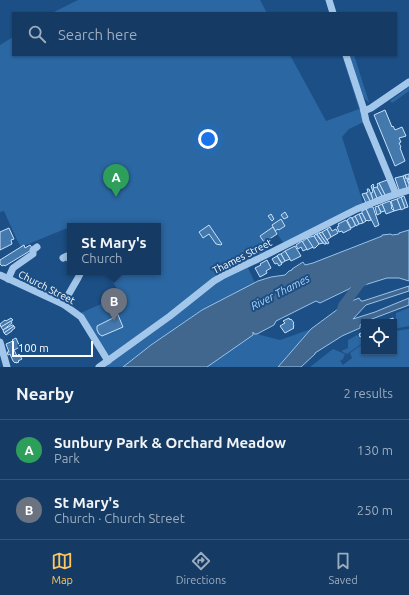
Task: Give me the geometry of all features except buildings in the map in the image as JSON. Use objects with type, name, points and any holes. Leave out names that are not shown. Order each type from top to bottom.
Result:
[{"type":"street","points":[[329,0],[333,12]]},
{"type":"street","points":[[346,56],[371,134],[396,194]]},
{"type":"street","points":[[364,112],[409,82]]},
{"type":"street","name":"Thames Street","points":[[99,367],[137,341],[214,281],[224,275],[364,206],[409,190]]},
{"type":"street","points":[[8,279],[13,268],[33,254],[33,250],[37,247]]},
{"type":"street","name":"Church Street","points":[[0,275],[63,304],[81,317],[108,361]]},
{"type":"street","points":[[63,304],[80,275]]},
{"type":"street","points":[[0,342],[7,367]]},
{"type":"shaded area","points":[[78,0],[260,0],[266,12],[54,12]]},
{"type":"shaded area","points":[[12,38],[12,56],[291,56],[326,121],[359,109],[342,56],[344,56],[366,121],[349,129],[342,137],[364,206],[285,245],[275,231],[278,229],[280,230],[285,226],[281,220],[272,225],[273,227],[260,236],[270,252],[224,275],[108,361],[78,314],[122,295],[107,275],[161,275],[161,223],[67,223],[67,228],[21,247],[4,211],[0,212],[0,45]]},
{"type":"shaded area","points":[[350,56],[354,56],[369,102],[363,96]]},
{"type":"shaded area","points":[[409,87],[409,91],[392,103],[390,101]]},
{"type":"shaded area","points":[[248,268],[255,283],[202,310],[151,345],[123,367],[104,367],[223,279]]},
{"type":"shaded area","points":[[409,308],[409,326],[397,328],[396,313]]},
{"type":"shaded area","points":[[311,329],[278,367],[207,367],[254,334],[280,340]]},
{"type":"shaded area","points":[[409,329],[409,367],[310,367],[333,349],[345,354],[343,359],[340,361],[343,365],[352,358],[350,353],[361,345],[361,355],[397,355],[397,331]]},
{"type":"shaded area","points":[[357,335],[361,338],[361,344],[347,354],[341,351],[348,348],[348,340]]},
{"type":"water","points":[[409,230],[409,281],[399,278],[387,278],[358,287],[355,290],[351,287],[320,303],[316,301],[276,321],[274,325],[257,334],[254,334],[253,332],[253,335],[207,367],[123,367],[151,345],[202,310],[258,281],[285,275],[303,262],[305,265],[313,263],[382,235],[399,234]]},
{"type":"water","points":[[409,286],[409,291],[366,305],[353,319],[409,298],[409,305],[372,319],[361,319],[360,328],[342,336],[315,353],[301,367],[278,367],[311,329],[338,309],[344,300],[347,303],[359,298],[363,301]]},
{"type":"waterway","name":"River Thames","points":[[341,313],[343,306],[363,281]]},
{"type":"place","name":"Sunbury Park & Orchard Meadow","points":[[116,197]]},
{"type":"place","name":"St Mary's","points":[[114,321]]}]
